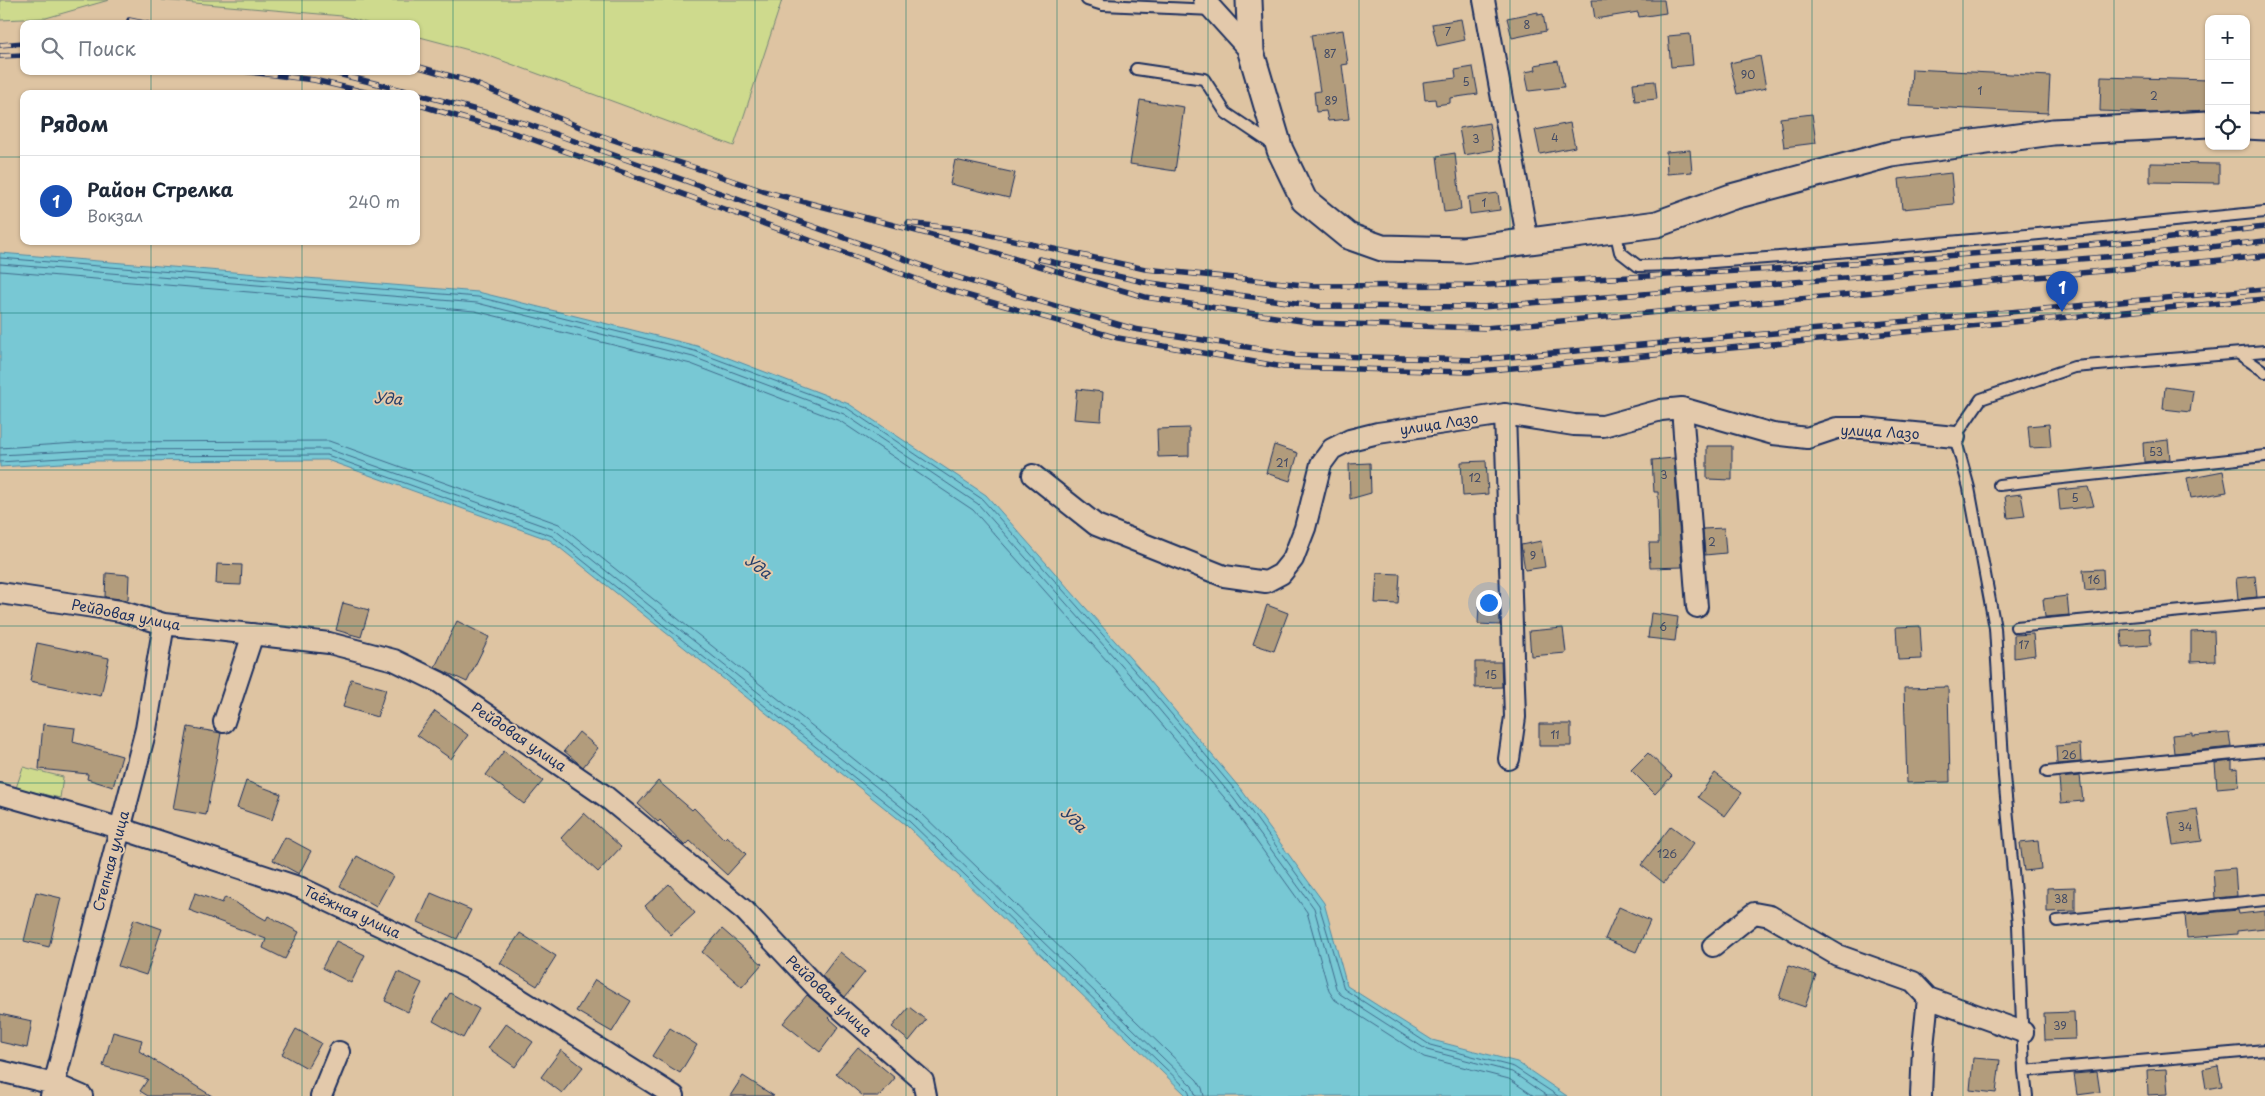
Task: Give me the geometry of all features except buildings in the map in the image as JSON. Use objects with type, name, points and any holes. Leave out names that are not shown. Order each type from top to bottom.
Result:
[{"type":"street","points":[[1249,0],[1251,52],[1280,150],[1304,200],[1348,236],[1382,248],[1463,250],[1657,224],[1731,198],[1891,154],[2053,132],[2205,124]]},
{"type":"street","points":[[1484,0],[1528,242]]},
{"type":"street","points":[[1209,5],[1251,52]]},
{"type":"street","points":[[2250,126],[2265,127]]},
{"type":"street","points":[[1682,408],[1697,607]]},
{"type":"street","name":"улица Лазо","points":[[1032,475],[1096,525],[1224,576],[1266,582],[1281,574],[1293,559],[1305,528],[1321,464],[1332,449],[1350,440],[1378,433],[1505,414],[1574,425],[1603,426],[1661,410],[1682,408],[1773,434],[1807,438],[1837,428],[1863,428],[1955,438]]},
{"type":"street","points":[[1505,414],[1515,717],[1509,759]]},
{"type":"street","name":"Рейдовая улица","points":[[0,593],[120,611],[164,624],[329,643],[394,660],[439,682],[589,785],[745,912],[818,989],[923,1081],[926,1096]]},
{"type":"street","name":"Степная улица","points":[[52,1090],[146,729],[164,624]]},
{"type":"street","points":[[224,722],[253,634]]},
{"type":"street","name":"Таёжная улица","points":[[0,794],[119,828],[301,888],[475,971],[674,1096]]},
{"type":"street","points":[[1713,946],[1754,913],[1762,913],[1837,955],[1913,982],[1928,998],[2023,1032]]},
{"type":"street","points":[[1922,1096],[1923,1046],[1928,998]]},
{"type":"street","points":[[321,1096],[339,1052]]},
{"type":"street","points":[[0,1071],[52,1090],[82,1096]]},
{"type":"lane","points":[[1088,0],[1103,5],[1209,5]]},
{"type":"lane","points":[[1136,68],[1204,79],[1226,113],[1280,150]]},
{"type":"lane","points":[[1615,230],[1620,252],[1638,266],[1674,265],[2054,233],[2265,212]]},
{"type":"lane","points":[[2026,1096],[2018,925],[2004,776],[1994,628],[1969,488],[1955,438],[1980,398],[2074,367],[2265,351]]},
{"type":"lane","points":[[2238,354],[2265,372]]},
{"type":"lane","points":[[1999,485],[2265,456]]},
{"type":"lane","points":[[2016,627],[2265,603]]},
{"type":"lane","points":[[2047,772],[2265,751]]},
{"type":"lane","points":[[2057,921],[2265,900]]},
{"type":"lane","points":[[2024,1071],[2265,1050]]},
{"type":"green space","points":[[0,0],[109,0],[46,18],[0,20]]},
{"type":"green space","points":[[161,0],[782,0],[734,146],[484,54],[420,37],[420,20],[356,20],[342,16]]},
{"type":"green space","points":[[23,767],[63,777],[60,798],[16,788]]},
{"type":"water","name":"Уда","points":[[0,253],[478,292],[697,346],[849,404],[986,495],[1145,675],[1243,792],[1324,903],[1347,986],[1432,1040],[1517,1062],[1567,1096],[1187,1096],[906,825],[550,540],[327,460],[93,461],[0,467]]},
{"type":"railway","points":[[0,45],[20,43]]},
{"type":"railway","points":[[0,56],[20,55]]},
{"type":"railway","points":[[420,67],[471,82],[599,135],[763,191],[951,240],[1145,297],[1314,323],[1485,328],[2265,256]]},
{"type":"railway","points":[[275,75],[314,80],[356,90]]},
{"type":"railway","points":[[342,75],[402,90]]},
{"type":"railway","points":[[420,95],[527,124],[946,274],[1134,329],[1297,355],[1475,360],[2265,289]]},
{"type":"railway","points":[[420,105],[523,136],[941,288],[1118,338],[1283,367],[1468,372],[2265,299]]},
{"type":"railway","points":[[908,223],[968,230],[1145,269],[1314,286],[1487,285],[1774,269],[2153,240],[2265,227]]},
{"type":"railway","points":[[1039,259],[1144,282],[1317,306],[1482,307],[2155,253],[2265,241]]},
{"type":"place","name":"Район Стрелка","points":[[2062,312]]}]
